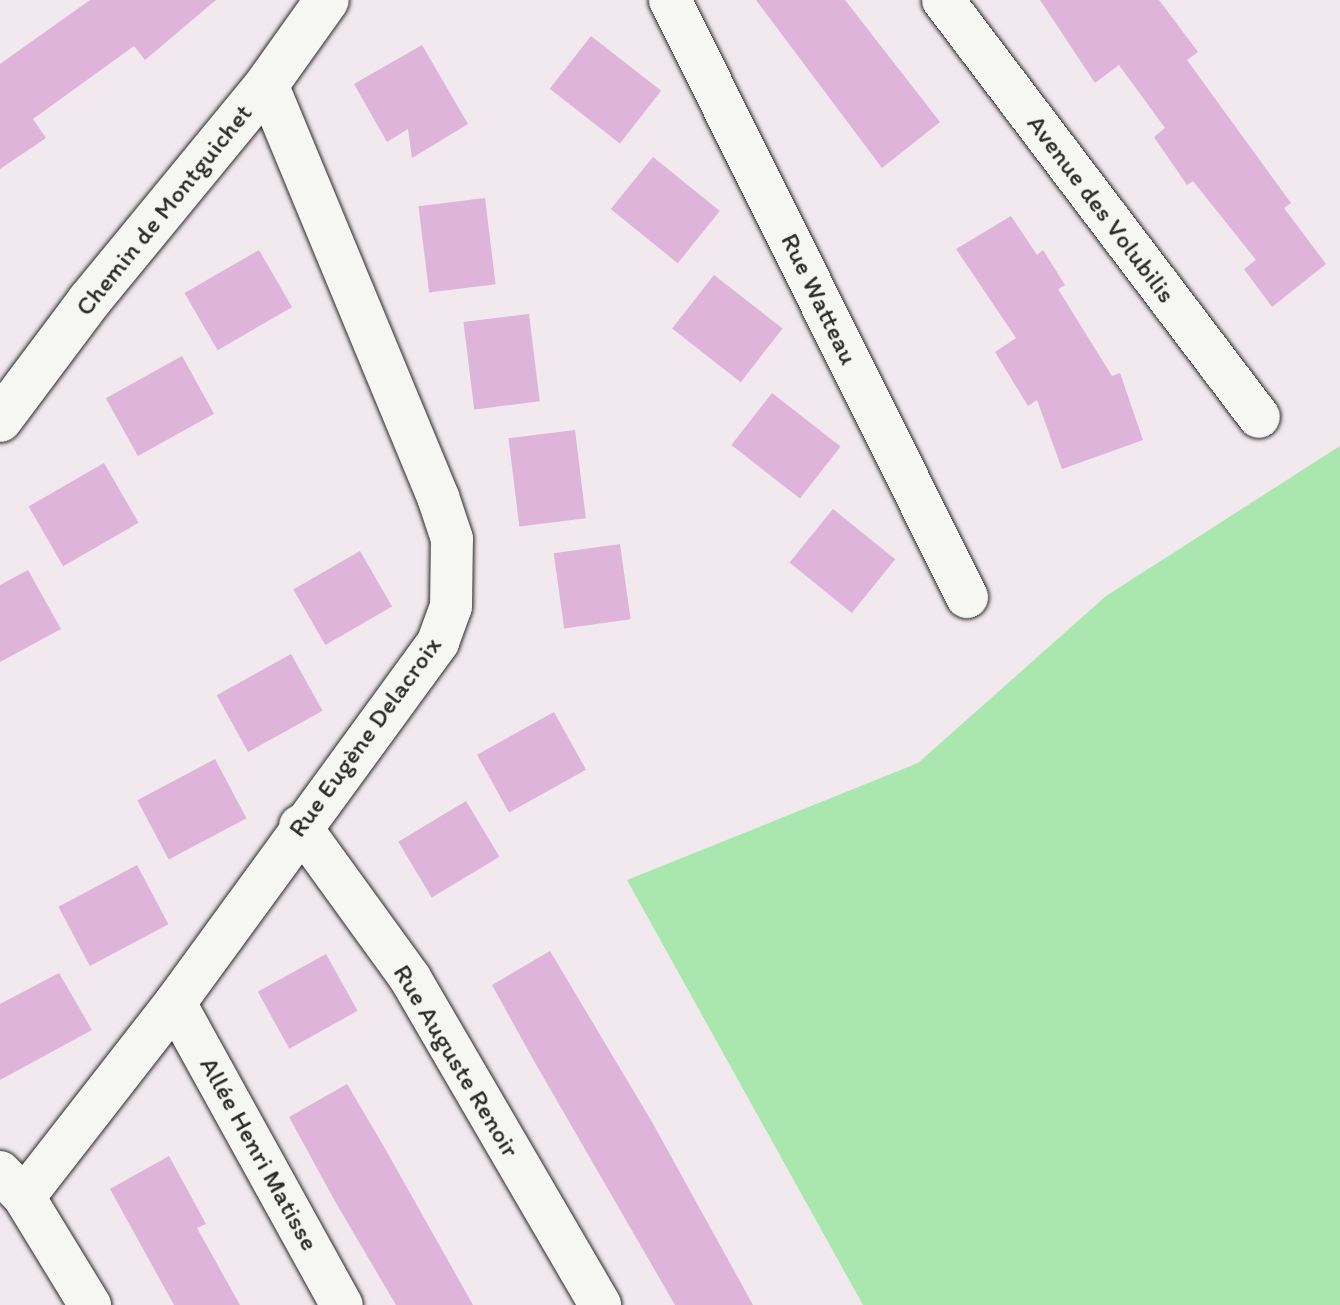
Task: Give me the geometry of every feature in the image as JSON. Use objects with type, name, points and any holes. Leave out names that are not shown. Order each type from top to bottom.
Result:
[{"type":"street","name":"Chemin de Montguichet","points":[[0,420],[89,301],[267,84],[327,0]]},
{"type":"street","name":"Rue Watteau","points":[[670,0],[967,597]]},
{"type":"street","name":"Avenue des Volubilis","points":[[943,0],[1259,417]]},
{"type":"street","name":"Rue Eugène Delacroix","points":[[12,1185],[175,1003],[300,826],[438,642],[455,574],[452,539],[438,497],[267,84]]},
{"type":"street","name":"Rue Auguste Renoir","points":[[300,826],[410,978],[600,1305]]},
{"type":"street","name":"Allée Henri Matisse","points":[[175,1003],[342,1305]]},
{"type":"street","points":[[12,1185],[90,1305]]},
{"type":"green space","points":[[1340,446],[1340,1305],[863,1305],[627,880],[918,763],[1106,596]]},
{"type":"building","points":[[90,0],[216,0],[145,60],[134,46],[33,119],[46,138],[0,169],[0,64]]},
{"type":"building","points":[[756,0],[845,0],[940,122],[882,168]]},
{"type":"building","points":[[1040,0],[1159,0],[1198,52],[1187,60],[1291,203],[1284,208],[1326,264],[1272,307],[1244,269],[1256,260],[1193,181],[1187,185],[1154,137],[1165,128],[1119,65],[1095,83]]},
{"type":"building","points":[[591,36],[661,91],[620,144],[550,89]]},
{"type":"building","points":[[422,45],[468,124],[412,158],[408,129],[387,142],[354,84]]},
{"type":"building","points":[[653,157],[720,211],[678,263],[611,209]]},
{"type":"building","points":[[485,198],[496,284],[429,293],[418,206]]},
{"type":"building","points":[[1011,216],[1037,255],[1043,250],[1065,285],[1058,289],[1112,376],[1120,373],[1143,440],[1062,469],[1037,400],[1028,406],[995,352],[1016,338],[956,249]]},
{"type":"building","points":[[259,250],[292,307],[218,350],[185,293]]},
{"type":"building","points":[[714,275],[783,329],[741,382],[672,329]]},
{"type":"building","points":[[529,314],[540,401],[474,409],[463,322]]},
{"type":"building","points":[[182,356],[214,414],[138,456],[106,398]]},
{"type":"building","points":[[772,393],[841,447],[800,499],[731,445]]},
{"type":"building","points":[[575,430],[586,518],[519,527],[508,438]]},
{"type":"building","points":[[104,463],[138,523],[63,566],[29,507]]},
{"type":"building","points":[[833,509],[895,559],[852,613],[790,563]]},
{"type":"building","points":[[620,544],[631,619],[564,629],[554,553]]},
{"type":"building","points":[[360,551],[392,606],[325,645],[293,590]]},
{"type":"building","points":[[28,570],[61,629],[0,662],[0,585]]},
{"type":"building","points":[[291,654],[323,711],[248,752],[217,695]]},
{"type":"building","points":[[554,712],[586,770],[509,812],[477,755]]},
{"type":"building","points":[[215,759],[246,818],[169,859],[137,800]]},
{"type":"building","points":[[466,801],[499,857],[432,897],[398,842]]},
{"type":"building","points":[[137,865],[168,924],[90,966],[58,907]]},
{"type":"building","points":[[550,951],[652,1122],[753,1305],[675,1305],[534,1061],[492,985]]},
{"type":"building","points":[[326,954],[358,1011],[289,1049],[258,992]]},
{"type":"building","points":[[59,973],[92,1030],[0,1080],[0,1004]]},
{"type":"building","points":[[347,1084],[473,1305],[396,1305],[336,1203],[289,1117]]},
{"type":"building","points":[[169,1156],[206,1224],[197,1228],[240,1305],[174,1305],[110,1189]]}]
